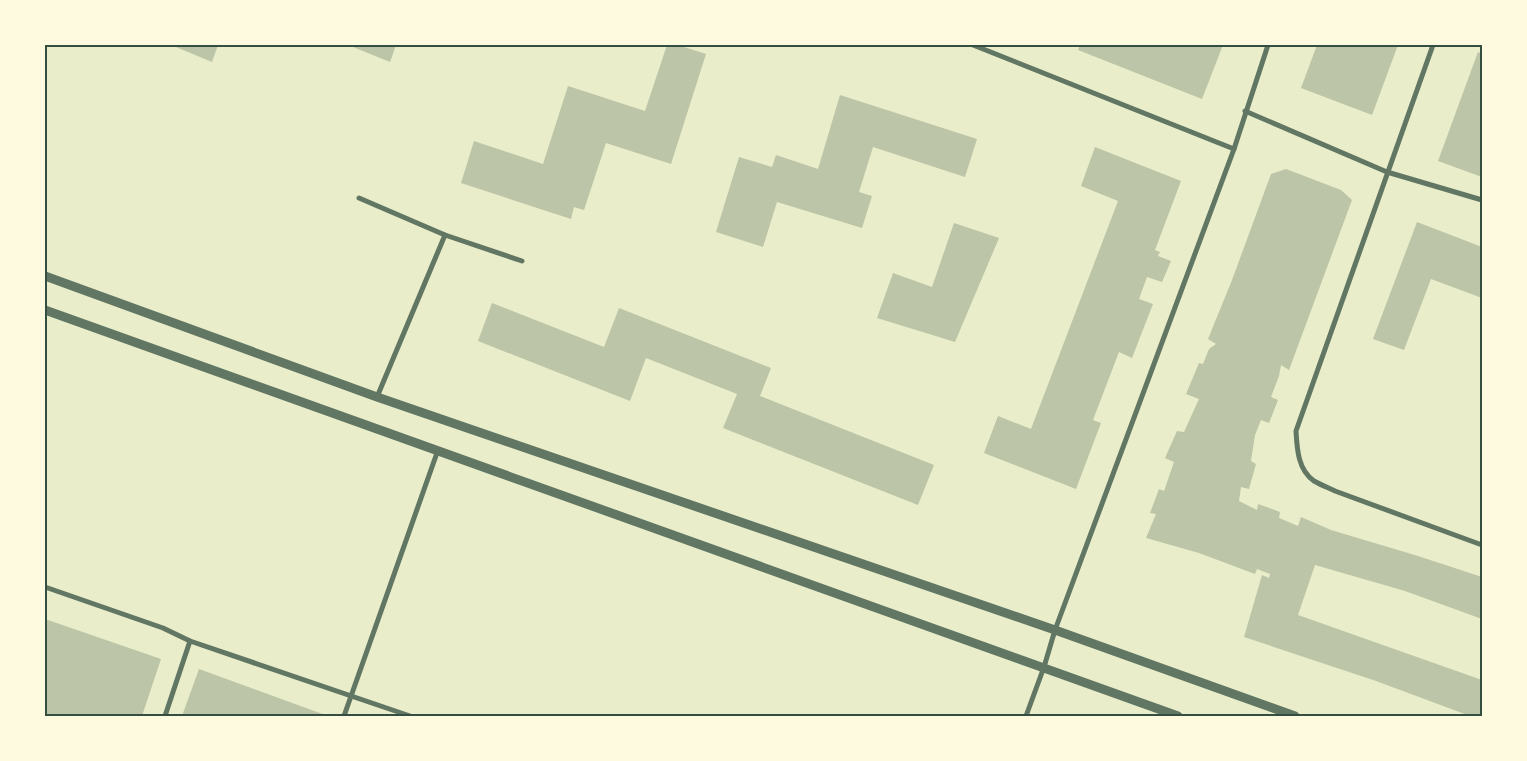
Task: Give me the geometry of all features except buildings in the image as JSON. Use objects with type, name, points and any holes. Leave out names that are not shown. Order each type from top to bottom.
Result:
[{"type":"street","points":[[973,45],[1234,149]]},
{"type":"street","points":[[1026,716],[1055,630],[1234,149],[1268,45]]},
{"type":"street","points":[[1433,45],[1296,431],[1297,453],[1304,470],[1313,480],[1320,484],[1482,545]]},
{"type":"street","points":[[1245,111],[1387,172],[1482,200]]},
{"type":"street","points":[[359,198],[445,235],[522,261]]},
{"type":"street","points":[[377,397],[445,235]]},
{"type":"street","points":[[45,276],[377,397],[1055,630],[1295,716]]},
{"type":"street","points":[[45,310],[1178,716]]},
{"type":"street","points":[[344,716],[438,450]]},
{"type":"street","points":[[45,588],[163,628],[190,641],[410,716]]},
{"type":"street","points":[[165,716],[188,652],[190,641]]}]
